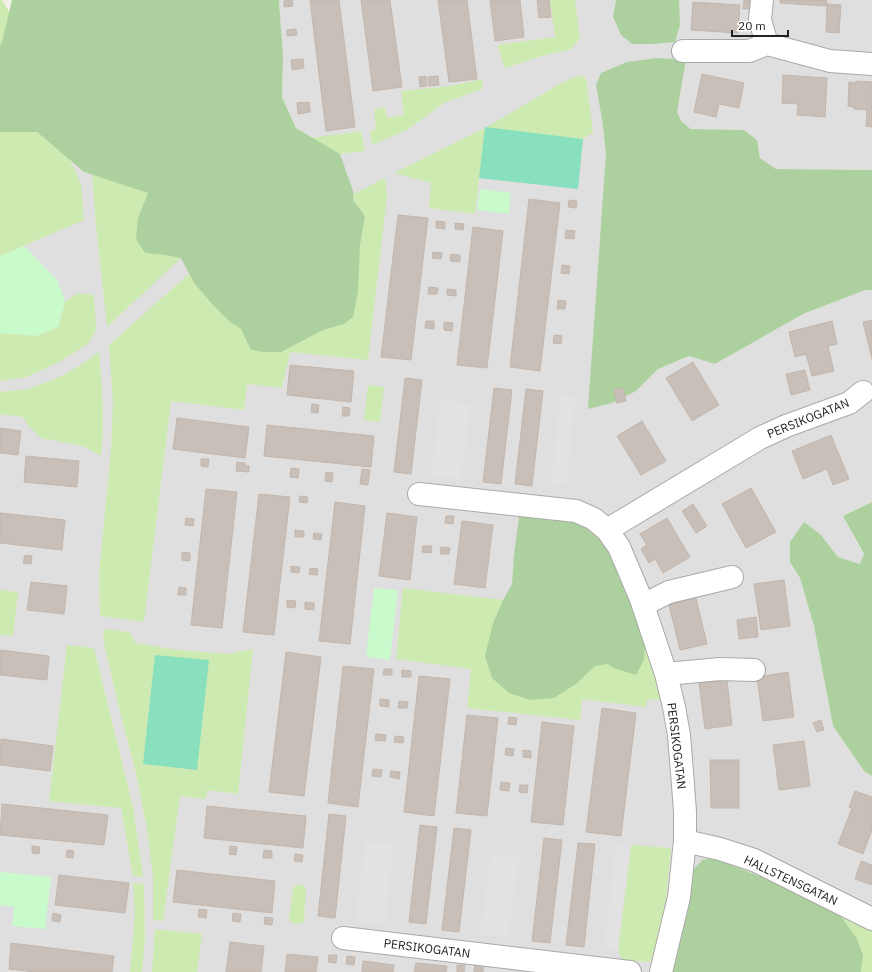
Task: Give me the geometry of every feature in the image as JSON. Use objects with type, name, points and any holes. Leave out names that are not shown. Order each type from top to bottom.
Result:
[{"type":"street","points":[[762,0],[760,20],[767,44]]},
{"type":"street","points":[[683,50],[749,52],[767,44],[830,61],[872,64]]},
{"type":"street","name":"PERSIKOGATAN","points":[[607,530],[760,438],[786,426],[849,403],[863,392]]},
{"type":"street","name":"PERSIKOGATAN","points":[[419,494],[576,511],[594,519],[607,530],[619,547],[643,604],[666,674],[674,707],[678,735],[685,812],[685,841],[679,897],[661,972]]},
{"type":"street","points":[[643,604],[669,592],[732,577]]},
{"type":"street","points":[[666,674],[720,669],[754,670]]},
{"type":"street","name":"HALLSTENSGATAN","points":[[685,841],[720,849],[754,860],[872,919]]},
{"type":"street","name":"PERSIKOGATAN","points":[[343,938],[630,972]]},
{"type":"shaded area","points":[[279,0],[872,0],[872,170],[776,169],[760,158],[757,140],[744,130],[691,129],[682,122],[677,112],[686,60],[602,119],[636,391],[658,369],[689,356],[715,364],[803,314],[865,290],[872,290],[872,502],[843,516],[864,555],[860,564],[838,557],[821,535],[790,562],[800,578],[814,626],[833,726],[864,771],[872,776],[872,972],[861,972],[863,955],[784,886],[735,866],[689,904],[672,972],[0,972],[0,132],[37,132],[84,172],[148,193],[353,200],[340,154],[296,128],[282,96],[283,57]]},
{"type":"shaded area","points":[[561,394],[576,396],[566,486],[551,485]]},
{"type":"shaded area","points":[[440,400],[471,404],[461,479],[431,476]]},
{"type":"shaded area","points":[[365,841],[394,844],[385,924],[356,921]]},
{"type":"shaded area","points":[[616,844],[631,846],[618,950],[604,948]]},
{"type":"shaded area","points":[[491,854],[519,858],[508,938],[480,934]]},
{"type":"green space","points":[[0,0],[2,0],[10,13],[0,45]]},
{"type":"green space","points":[[12,0],[279,0],[283,57],[282,97],[296,128],[340,154],[354,194],[353,200],[365,216],[360,245],[358,292],[353,317],[344,324],[323,330],[281,352],[251,350],[241,329],[230,322],[194,283],[181,258],[145,253],[136,239],[138,218],[148,193],[84,172],[37,132],[0,132],[0,45]]},
{"type":"green space","points":[[550,0],[575,0],[580,39],[570,50],[549,54],[504,68],[498,45],[555,37]]},
{"type":"green space","points":[[616,0],[679,0],[680,25],[675,42],[632,44],[621,35],[613,17]]},
{"type":"green space","points":[[657,58],[686,60],[677,112],[682,122],[691,129],[744,130],[757,140],[760,158],[776,169],[872,170],[872,290],[865,290],[803,314],[715,364],[689,356],[658,369],[636,391],[612,403],[588,409],[606,153],[596,85],[601,73],[627,62]]},
{"type":"green space","points":[[580,75],[586,78],[593,132],[583,139],[485,128],[563,82]]},
{"type":"green space","points":[[483,79],[482,89],[444,103],[407,130],[372,145],[370,131],[376,129],[374,109],[385,107],[387,118],[404,115],[401,91],[451,86]]},
{"type":"green space","points":[[485,127],[583,139],[578,189],[479,178]]},
{"type":"green space","points":[[485,128],[475,214],[429,208],[431,183],[394,173]]},
{"type":"green space","points":[[361,131],[365,151],[340,154],[312,138]]},
{"type":"green space","points":[[0,132],[37,132],[70,160],[81,184],[84,220],[0,256]]},
{"type":"green space","points":[[92,174],[148,193],[138,218],[166,255],[181,258],[107,327],[96,226]]},
{"type":"green space","points":[[385,178],[387,196],[368,360],[290,352],[282,388],[247,384],[244,410],[171,401],[144,622],[100,616],[99,573],[111,451],[113,402],[109,345],[189,274],[194,283],[230,322],[281,352],[323,330],[344,324],[365,216],[353,200],[354,194]]},
{"type":"green space","points":[[480,189],[511,193],[509,214],[477,210]]},
{"type":"green space","points":[[24,246],[58,281],[65,302],[58,327],[36,336],[2,333],[0,335],[0,256]]},
{"type":"green space","points":[[78,293],[94,295],[96,329],[88,344],[59,362],[27,377],[0,381],[0,335],[2,333],[36,336],[58,327],[65,302]]},
{"type":"green space","points":[[99,352],[103,417],[101,456],[83,446],[41,438],[28,425],[23,417],[0,414],[0,392],[29,389],[62,376]]},
{"type":"green space","points":[[368,385],[384,387],[380,422],[364,420]]},
{"type":"green space","points":[[872,502],[872,776],[864,771],[833,726],[814,626],[800,578],[790,562],[790,542],[804,522],[821,535],[838,557],[860,564],[864,554],[843,516]]},
{"type":"green space","points":[[535,514],[577,521],[604,543],[612,558],[633,610],[645,645],[644,660],[636,675],[616,669],[607,664],[595,666],[576,684],[554,698],[531,700],[509,693],[492,678],[485,656],[493,623],[512,584],[519,517]]},
{"type":"green space","points":[[374,588],[398,590],[390,660],[366,657]]},
{"type":"green space","points":[[403,588],[503,600],[493,623],[576,684],[595,666],[606,663],[616,669],[645,645],[656,678],[660,700],[647,699],[646,707],[582,699],[580,720],[467,708],[471,669],[396,659]]},
{"type":"green space","points":[[0,590],[18,592],[13,636],[0,635]]},
{"type":"green space","points":[[104,629],[129,632],[136,643],[177,650],[228,654],[253,649],[238,794],[207,790],[206,799],[180,796],[163,921],[153,920],[153,876],[146,824],[136,773],[103,639]]},
{"type":"green space","points":[[67,645],[94,648],[133,807],[143,877],[133,876],[121,808],[49,801]]},
{"type":"green space","points":[[155,655],[209,660],[197,770],[143,764]]},
{"type":"green space","points":[[632,845],[671,848],[666,898],[659,942],[650,962],[622,960],[618,950]]},
{"type":"green space","points":[[714,858],[784,886],[840,915],[857,939],[863,955],[861,972],[672,972],[689,904],[693,870],[702,860]]},
{"type":"green space","points":[[0,872],[51,877],[45,929],[12,926],[14,907],[0,905]]},
{"type":"green space","points":[[133,883],[144,884],[145,940],[142,972],[130,972],[135,914]]},
{"type":"green space","points":[[297,885],[303,885],[306,889],[304,922],[296,924],[289,920],[293,888]]},
{"type":"green space","points":[[840,915],[872,928],[872,972],[861,972],[863,955]]},
{"type":"green space","points":[[155,929],[202,934],[197,972],[152,972]]},
{"type":"building","points":[[292,0],[293,6],[284,7],[284,1]]},
{"type":"building","points":[[310,0],[339,0],[355,127],[326,131]]},
{"type":"building","points":[[361,0],[390,0],[402,87],[373,91]]},
{"type":"building","points":[[438,0],[467,0],[477,79],[449,82]]},
{"type":"building","points":[[490,0],[520,0],[524,37],[495,41]]},
{"type":"building","points":[[537,0],[549,0],[551,17],[539,18]]},
{"type":"building","points":[[744,0],[757,0],[756,9],[743,9]]},
{"type":"building","points":[[780,0],[827,0],[826,6],[780,3]]},
{"type":"building","points":[[693,2],[740,5],[738,33],[691,30]]},
{"type":"building","points":[[827,4],[841,5],[839,33],[826,32]]},
{"type":"building","points":[[296,29],[297,35],[287,36],[287,30]]},
{"type":"building","points":[[303,59],[304,68],[292,70],[291,60]]},
{"type":"building","points":[[702,74],[744,83],[739,108],[719,104],[716,117],[694,112]]},
{"type":"building","points":[[783,75],[827,78],[825,117],[797,115],[798,104],[782,103]]},
{"type":"building","points":[[426,76],[427,86],[420,87],[419,77]]},
{"type":"building","points":[[438,76],[439,85],[429,86],[428,77]]},
{"type":"building","points":[[856,81],[872,82],[872,127],[866,126],[867,110],[854,109],[854,107],[848,106],[849,82],[855,83]]},
{"type":"building","points":[[309,102],[310,112],[298,114],[297,103]]},
{"type":"building","points":[[529,199],[560,203],[540,371],[510,367]]},
{"type":"building","points":[[569,200],[577,201],[576,208],[568,207]]},
{"type":"building","points":[[398,215],[428,218],[411,360],[381,357]]},
{"type":"building","points":[[436,221],[445,222],[445,229],[436,228]]},
{"type":"building","points":[[455,223],[464,224],[463,230],[455,229]]},
{"type":"building","points":[[473,227],[503,231],[487,368],[457,365]]},
{"type":"building","points":[[566,230],[575,231],[574,239],[565,238]]},
{"type":"building","points":[[433,252],[442,253],[441,259],[432,258]]},
{"type":"building","points":[[451,254],[460,255],[460,262],[450,261]]},
{"type":"building","points":[[562,265],[570,266],[569,274],[561,273]]},
{"type":"building","points":[[429,287],[438,288],[437,294],[428,294]]},
{"type":"building","points":[[447,289],[456,290],[456,296],[447,295]]},
{"type":"building","points":[[558,300],[566,301],[565,309],[557,309]]},
{"type":"building","points":[[872,320],[872,359],[863,322]]},
{"type":"building","points":[[426,321],[434,321],[434,329],[425,328]]},
{"type":"building","points":[[832,321],[837,344],[828,346],[834,371],[812,376],[806,354],[795,357],[789,332]]},
{"type":"building","points":[[444,322],[453,323],[452,331],[444,330]]},
{"type":"building","points":[[554,335],[562,336],[561,344],[553,343]]},
{"type":"building","points":[[693,362],[719,405],[692,421],[666,378]]},
{"type":"building","points":[[290,365],[354,371],[351,402],[287,395]]},
{"type":"building","points":[[805,370],[810,390],[791,395],[786,374]]},
{"type":"building","points":[[405,378],[422,380],[411,474],[394,472]]},
{"type":"building","points":[[494,388],[512,390],[501,484],[483,482]]},
{"type":"building","points":[[623,388],[626,401],[617,403],[614,389]]},
{"type":"building","points":[[526,389],[543,391],[532,486],[515,484]]},
{"type":"building","points":[[312,404],[319,405],[318,413],[311,412]]},
{"type":"building","points":[[343,407],[350,408],[349,416],[342,416]]},
{"type":"building","points":[[177,418],[249,427],[245,458],[173,449]]},
{"type":"building","points":[[642,421],[666,461],[641,475],[617,436]]},
{"type":"building","points":[[267,425],[374,436],[371,467],[264,456]]},
{"type":"building","points":[[0,428],[21,431],[18,455],[0,453]]},
{"type":"building","points":[[831,435],[849,479],[833,485],[827,469],[803,479],[792,451]]},
{"type":"building","points":[[26,456],[79,461],[77,487],[24,482]]},
{"type":"building","points":[[201,459],[209,459],[208,467],[201,466]]},
{"type":"building","points":[[237,462],[245,463],[245,465],[249,466],[249,472],[236,471]]},
{"type":"building","points":[[291,468],[299,469],[298,478],[290,477]]},
{"type":"building","points":[[362,469],[370,470],[368,485],[360,484]]},
{"type":"building","points":[[326,472],[333,473],[332,482],[325,481]]},
{"type":"building","points":[[751,488],[776,532],[746,548],[722,504]]},
{"type":"building","points":[[206,489],[237,492],[222,628],[191,625]]},
{"type":"building","points":[[259,494],[290,497],[274,635],[243,632]]},
{"type":"building","points":[[300,496],[308,497],[307,503],[299,502]]},
{"type":"building","points":[[335,502],[365,506],[350,644],[319,641]]},
{"type":"building","points":[[693,504],[707,526],[696,533],[682,511]]},
{"type":"building","points":[[0,513],[65,520],[62,550],[0,543]]},
{"type":"building","points":[[387,513],[417,517],[410,580],[379,576]]},
{"type":"building","points":[[446,516],[454,516],[453,524],[445,523]]},
{"type":"building","points":[[186,518],[194,519],[193,526],[185,525]]},
{"type":"building","points":[[667,518],[690,557],[663,573],[655,559],[649,563],[641,549],[647,545],[640,534]]},
{"type":"building","points":[[462,521],[493,525],[485,588],[454,584]]},
{"type":"building","points":[[295,530],[304,531],[304,537],[295,537]]},
{"type":"building","points":[[314,533],[322,534],[321,540],[313,539]]},
{"type":"building","points":[[423,546],[432,546],[431,553],[422,552]]},
{"type":"building","points":[[441,547],[450,548],[449,554],[440,554]]},
{"type":"building","points":[[182,552],[190,553],[190,561],[182,560]]},
{"type":"building","points":[[25,555],[32,556],[31,564],[23,563]]},
{"type":"building","points":[[291,566],[300,567],[299,573],[291,572]]},
{"type":"building","points":[[310,568],[318,569],[317,575],[309,574]]},
{"type":"building","points":[[784,580],[790,626],[761,630],[754,584]]},
{"type":"building","points":[[31,582],[67,586],[64,614],[27,610]]},
{"type":"building","points":[[179,587],[186,588],[186,595],[178,595]]},
{"type":"building","points":[[696,598],[707,644],[680,650],[669,605]]},
{"type":"building","points":[[287,600],[296,601],[295,608],[287,607]]},
{"type":"building","points":[[305,602],[314,603],[314,610],[305,609]]},
{"type":"building","points":[[756,617],[758,637],[739,639],[737,620]]},
{"type":"building","points":[[0,650],[49,656],[47,680],[0,675]]},
{"type":"building","points":[[286,652],[321,657],[304,796],[269,792]]},
{"type":"building","points":[[343,666],[374,669],[358,807],[328,803]]},
{"type":"building","points":[[384,669],[392,669],[392,675],[383,675]]},
{"type":"building","points":[[402,670],[411,671],[411,677],[402,677]]},
{"type":"building","points":[[788,672],[794,717],[763,721],[757,677]]},
{"type":"building","points":[[419,676],[450,679],[434,816],[404,812]]},
{"type":"building","points":[[727,680],[732,725],[705,729],[699,683]]},
{"type":"building","points":[[380,699],[389,700],[389,707],[380,706]]},
{"type":"building","points":[[399,701],[408,702],[407,708],[398,708]]},
{"type":"building","points":[[602,708],[636,713],[621,836],[586,832]]},
{"type":"building","points":[[467,715],[498,718],[487,816],[456,813]]},
{"type":"building","points":[[509,717],[517,718],[516,725],[508,724]]},
{"type":"building","points":[[821,720],[824,730],[817,732],[813,723]]},
{"type":"building","points":[[542,722],[574,726],[563,825],[531,822]]},
{"type":"building","points":[[376,734],[386,735],[385,741],[375,740]]},
{"type":"building","points":[[395,736],[404,737],[403,743],[394,742]]},
{"type":"building","points":[[1,739],[53,746],[50,771],[0,765]]},
{"type":"building","points":[[804,741],[810,786],[779,790],[773,745]]},
{"type":"building","points":[[506,748],[514,749],[513,756],[505,755]]},
{"type":"building","points":[[523,750],[531,751],[531,758],[523,757]]},
{"type":"building","points":[[710,760],[739,760],[739,808],[711,808]]},
{"type":"building","points":[[373,769],[382,770],[381,777],[372,776]]},
{"type":"building","points":[[391,771],[400,772],[399,779],[390,777]]},
{"type":"building","points":[[501,782],[510,783],[509,791],[500,790]]},
{"type":"building","points":[[520,785],[528,785],[527,793],[519,792]]},
{"type":"building","points":[[855,791],[872,797],[872,830],[863,854],[838,844],[852,808],[849,807]]},
{"type":"building","points":[[2,804],[108,815],[104,845],[0,835]]},
{"type":"building","points":[[207,806],[306,816],[303,848],[204,838]]},
{"type":"building","points":[[329,814],[346,816],[335,918],[318,916]]},
{"type":"building","points":[[420,825],[437,827],[426,924],[409,922]]},
{"type":"building","points":[[454,828],[471,830],[459,932],[442,930]]},
{"type":"building","points":[[544,838],[562,840],[550,943],[532,941]]},
{"type":"building","points":[[578,843],[595,844],[584,947],[566,945]]},
{"type":"building","points":[[32,846],[40,847],[39,854],[32,853]]},
{"type":"building","points":[[230,846],[237,847],[236,855],[229,854]]},
{"type":"building","points":[[67,850],[74,851],[73,858],[66,857]]},
{"type":"building","points":[[264,850],[272,851],[272,858],[263,858]]},
{"type":"building","points":[[295,854],[303,855],[302,862],[294,861]]},
{"type":"building","points":[[861,861],[872,865],[872,885],[855,879]]},
{"type":"building","points":[[177,870],[275,881],[272,913],[173,902]]},
{"type":"building","points":[[59,875],[129,883],[125,913],[55,905]]},
{"type":"building","points":[[199,909],[207,910],[206,918],[198,917]]},
{"type":"building","points":[[53,913],[61,915],[60,922],[52,921]]},
{"type":"building","points":[[233,913],[241,914],[240,922],[232,921]]},
{"type":"building","points":[[265,917],[273,918],[272,925],[264,924]]},
{"type":"building","points":[[230,942],[264,946],[261,972],[226,972]]},
{"type":"building","points":[[11,943],[114,956],[112,972],[35,972],[9,969]]},
{"type":"building","points":[[287,954],[318,957],[316,972],[285,972]]},
{"type":"building","points":[[329,955],[337,955],[336,963],[328,962]]},
{"type":"building","points":[[347,956],[355,957],[354,965],[346,964]]},
{"type":"building","points":[[363,961],[394,965],[393,972],[362,972]]},
{"type":"building","points":[[416,963],[447,966],[446,972],[414,972]]},
{"type":"building","points":[[475,963],[484,963],[483,972],[474,972]]},
{"type":"building","points":[[457,965],[465,965],[464,972],[457,972]]}]
